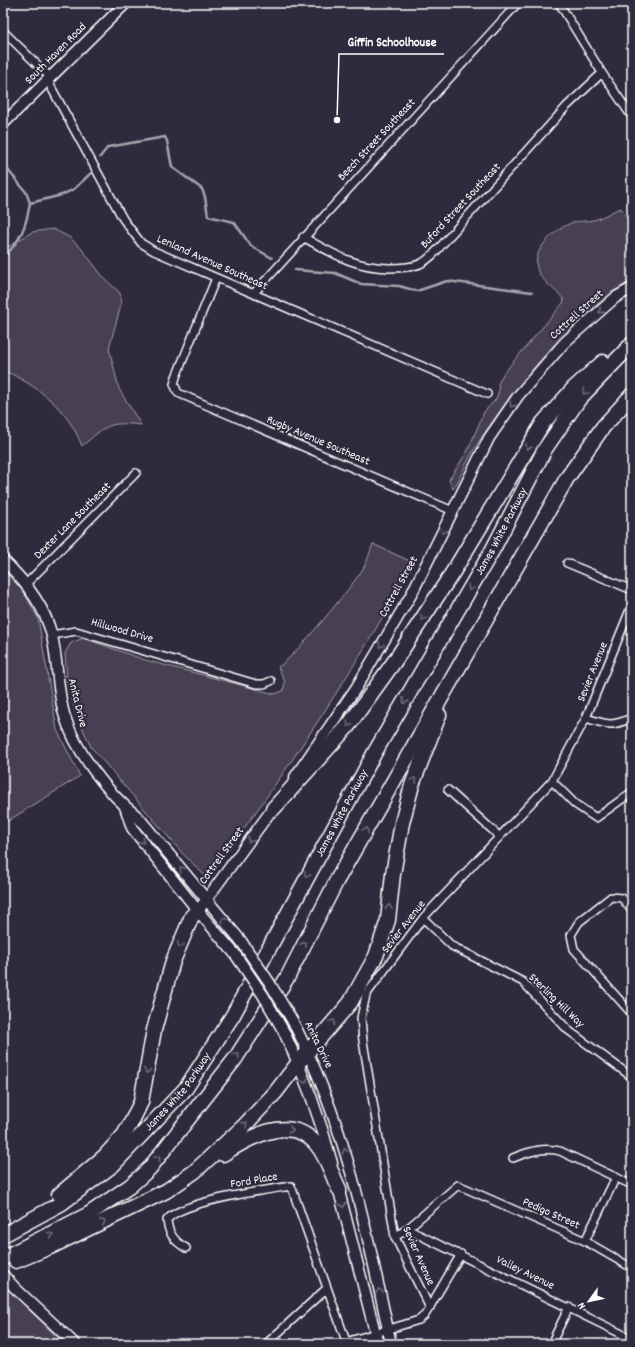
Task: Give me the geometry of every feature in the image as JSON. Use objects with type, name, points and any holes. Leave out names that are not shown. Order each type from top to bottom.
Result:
[{"type":"highway","points":[[273,808],[348,726],[394,662],[453,572],[543,423],[574,388],[616,351],[632,340]]},
{"type":"highway","name":"James White Parkway","points":[[3,1234],[45,1213],[81,1190],[109,1161],[186,1088],[233,1015],[375,752],[493,549],[545,449],[579,399],[632,344]]},
{"type":"highway","name":"James White Parkway","points":[[3,1258],[89,1214],[130,1186],[149,1168],[235,1059],[287,978],[336,880],[567,478],[602,427],[632,395]]},
{"type":"highway","points":[[194,1172],[243,1127],[275,1093],[298,1062],[350,1003],[376,956],[388,920],[393,874],[402,823],[412,785],[457,671]]},
{"type":"highway","points":[[109,1161],[141,1102],[154,1030],[173,961],[192,916],[198,911]]},
{"type":"highway","points":[[3,1266],[50,1247],[166,1191],[244,1141],[262,1133],[284,1129],[302,1132],[317,1144],[339,1189]]},
{"type":"street","name":"South Haven Road","points":[[3,124],[126,3]]},
{"type":"street","name":"Beech Street Southeast","points":[[254,293],[303,237],[518,3]]},
{"type":"street","points":[[559,3],[602,73],[632,117]]},
{"type":"street","name":"Lenland Avenue Southeast","points":[[3,31],[47,74],[119,212],[141,243],[154,251],[487,394]]},
{"type":"street","name":"Buford Street Southeast","points":[[303,237],[346,260],[360,265],[394,268],[420,264],[429,258],[447,239],[566,107],[602,73]]},
{"type":"street","name":"Rugby Avenue Southeast","points":[[216,278],[176,377],[174,384],[178,393],[453,511]]},
{"type":"street","name":"Cottrell Street","points":[[198,911],[273,808],[356,688],[411,595],[489,438],[518,396],[565,342],[616,297],[632,288]]},
{"type":"street","name":"Dexter Lane Southeast","points":[[26,584],[136,474]]},
{"type":"street","points":[[3,560],[26,584],[37,601],[52,635]]},
{"type":"street","points":[[567,562],[632,590]]},
{"type":"street","name":"Sevier Avenue","points":[[430,1308],[395,1237],[383,1169],[361,1018],[366,995],[423,918],[552,781],[586,718],[632,605]]},
{"type":"street","name":"Hillwood Drive","points":[[52,635],[76,631],[256,684],[264,684],[271,681]]},
{"type":"street","name":"Anita Drive","points":[[52,635],[60,693],[70,732],[80,751],[125,807],[138,817],[242,941],[270,982],[292,1020],[308,1052],[340,1131],[356,1188],[391,1344]]},
{"type":"street","points":[[586,718],[609,725],[614,725],[632,718]]},
{"type":"street","points":[[552,781],[575,804],[596,818],[632,792]]},
{"type":"street","points":[[448,790],[499,836]]},
{"type":"street","name":"Anita Drive","points":[[125,807],[132,828],[198,911],[235,954],[263,995],[284,1032],[298,1062],[325,1135],[378,1344]]},
{"type":"street","points":[[632,911],[622,898],[611,897],[579,922],[571,935],[574,949],[632,1014]]},
{"type":"street","name":"Sterling Hill Way","points":[[423,918],[452,946],[523,982],[568,1030],[632,1076]]},
{"type":"street","points":[[513,1158],[528,1152],[550,1148],[560,1151],[632,1185]]},
{"type":"street","points":[[585,1241],[616,1177]]},
{"type":"street","name":"Pedigo Street","points":[[407,1229],[458,1185],[585,1241],[632,1268]]},
{"type":"street","name":"Ford Place","points":[[186,1248],[176,1242],[168,1228],[167,1220],[178,1211],[242,1193],[291,1186],[347,1343]]},
{"type":"street","points":[[395,1237],[407,1229]]},
{"type":"street","name":"Valley Avenue","points":[[407,1229],[461,1254],[630,1338]]},
{"type":"street","name":"Sevier Avenue","points":[[347,1343],[419,1320],[430,1308],[461,1254]]},
{"type":"street","points":[[3,1275],[75,1344]]},
{"type":"street","points":[[266,1344],[327,1288]]},
{"type":"street","points":[[551,1344],[568,1307]]},
{"type":"shaded area","points":[[621,208],[632,227],[632,280],[593,308],[555,344],[537,364],[505,404],[480,440],[453,489],[449,480],[468,450],[484,412],[496,399],[499,391],[498,384],[503,374],[563,303],[564,300],[543,279],[538,271],[536,264],[537,257],[544,243],[556,232],[569,224],[597,219]]},
{"type":"shaded area","points":[[53,229],[69,237],[81,248],[104,278],[120,293],[121,305],[109,348],[119,389],[141,425],[121,424],[108,426],[82,446],[69,421],[50,400],[28,383],[3,370],[3,250],[32,232]]},
{"type":"shaded area","points":[[373,544],[414,563],[343,682],[293,759],[212,872],[204,875],[183,854],[91,747],[76,714],[67,681],[65,653],[71,643],[83,638],[145,660],[275,694],[283,691],[285,682],[278,667],[285,662],[309,637],[349,589],[364,567]]},
{"type":"shaded area","points":[[3,569],[23,591],[38,618],[57,730],[80,776],[3,824]]},
{"type":"shaded area","points":[[3,1284],[64,1344],[3,1344]]},
{"type":"waterway","points":[[100,157],[108,147],[165,137],[172,167],[202,189],[208,216],[234,222],[251,246],[272,258]]},
{"type":"waterway","points":[[3,164],[26,192],[30,203]]},
{"type":"waterway","points":[[3,258],[22,233],[27,219],[30,203],[62,195],[74,189],[91,173]]},
{"type":"waterway","points":[[295,270],[335,273],[361,284],[399,286],[417,291],[447,281],[532,292]]},
{"type":"place","name":"Giffin Schoolhouse","points":[[337,120]]}]
